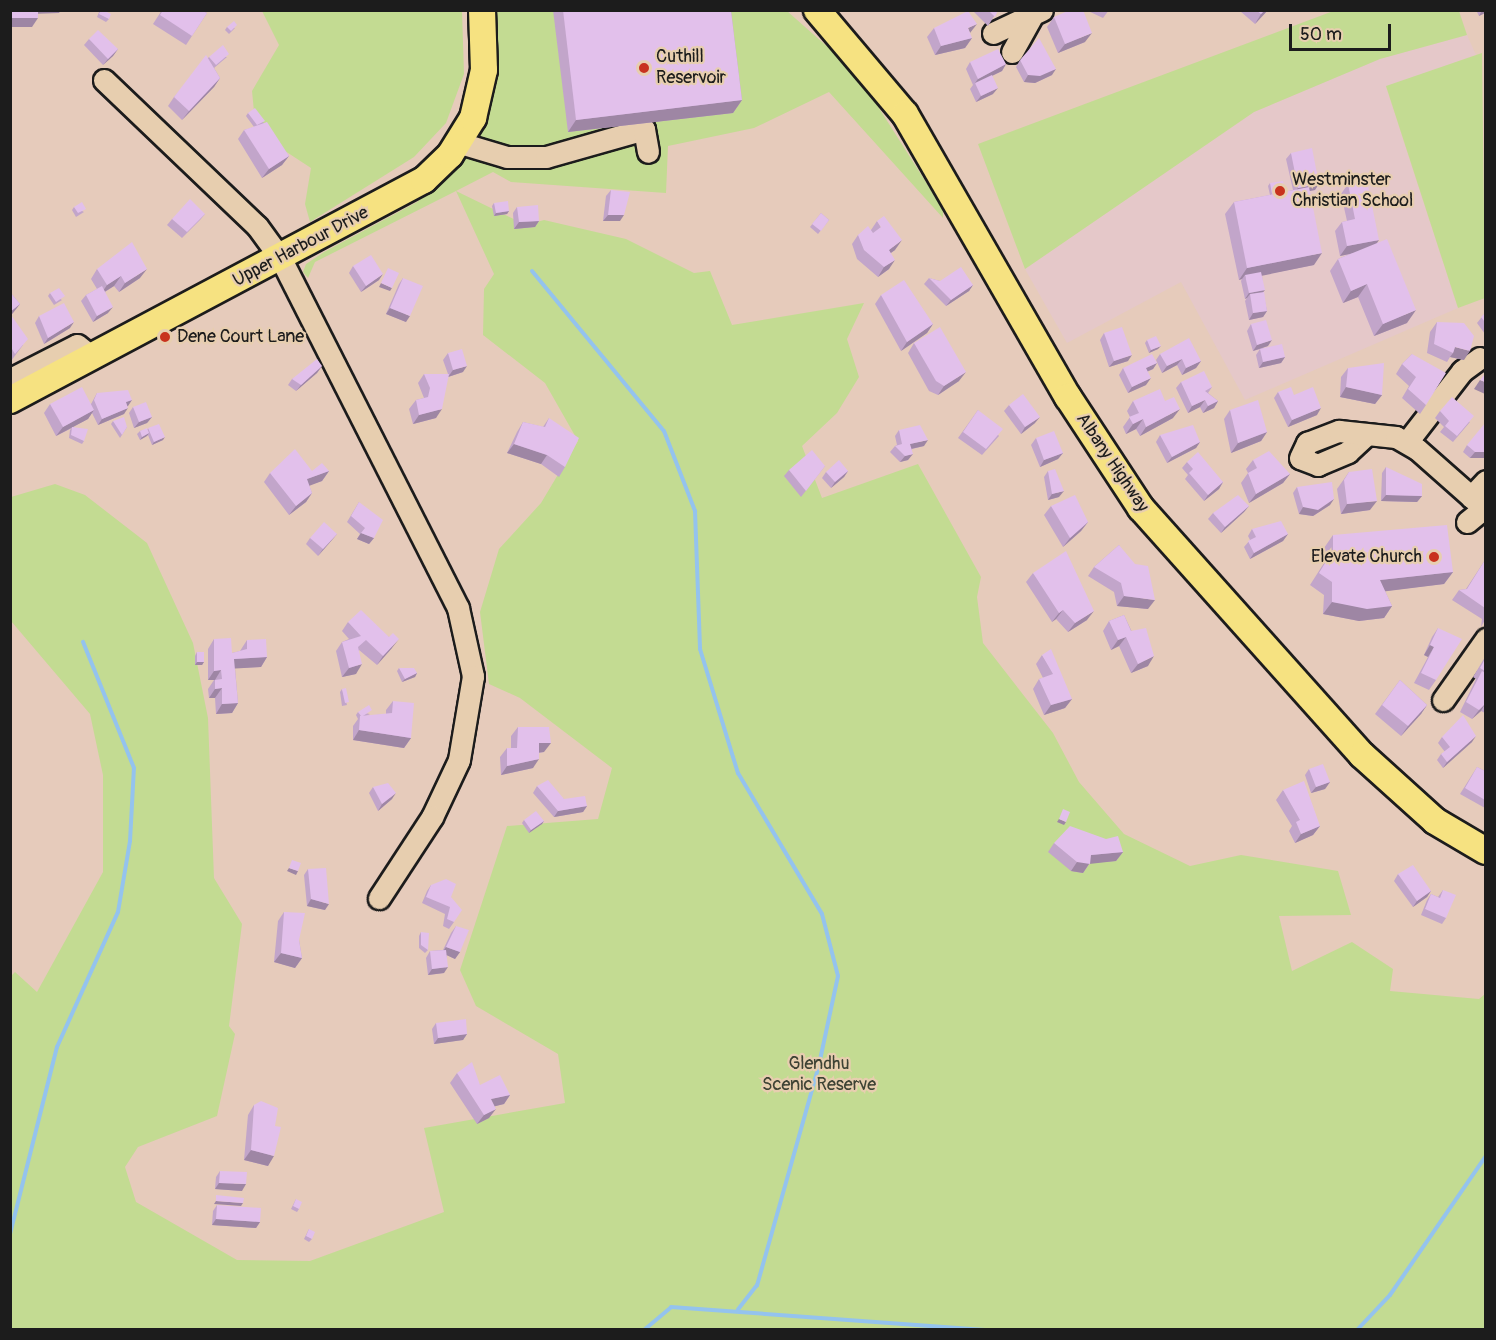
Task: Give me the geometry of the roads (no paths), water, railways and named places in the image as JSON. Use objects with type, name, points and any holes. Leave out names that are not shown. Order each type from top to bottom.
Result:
[{"type":"main road","name":"Upper Harbour Drive","points":[[15,398],[281,259],[424,180],[460,143],[482,87],[482,10]]},
{"type":"main road","name":"Albany Highway","points":[[818,10],[905,114],[1068,397],[1142,508],[1362,755],[1435,821],[1485,851]]},
{"type":"street","points":[[993,33],[1036,14]]},
{"type":"street","points":[[1012,52],[1036,14]]},
{"type":"street","points":[[104,80],[257,226],[281,259],[458,608],[473,676],[459,760],[432,817],[379,898]]},
{"type":"street","points":[[460,143],[507,157],[546,157],[644,129],[648,152]]},
{"type":"street","points":[[1407,442],[1462,371],[1480,358]]},
{"type":"street","points":[[1366,435],[1407,442],[1482,499],[1467,522]]},
{"type":"street","points":[[1443,700],[1485,639]]},
{"type":"waterway","points":[[532,271],[664,431],[695,511],[700,649],[738,773],[822,914],[838,976],[819,1065],[757,1285],[738,1309]]},
{"type":"waterway","points":[[10,1234],[57,1047],[118,912],[130,841],[134,768],[83,642]]},
{"type":"waterway","points":[[1357,1330],[1390,1295],[1486,1156]]},
{"type":"waterway","points":[[644,1330],[671,1307],[985,1330]]},
{"type":"place","name":"Cuthill Reservoir","points":[[644,68]]},
{"type":"place","name":"Westminster Christian School","points":[[1280,191]]},
{"type":"place","name":"Dene Court Lane","points":[[165,337]]},
{"type":"place","name":"Elevate Church","points":[[1434,557]]},
{"type":"park label","name":"Glendhu Scenic Reserve","points":[[819,1075]]}]
